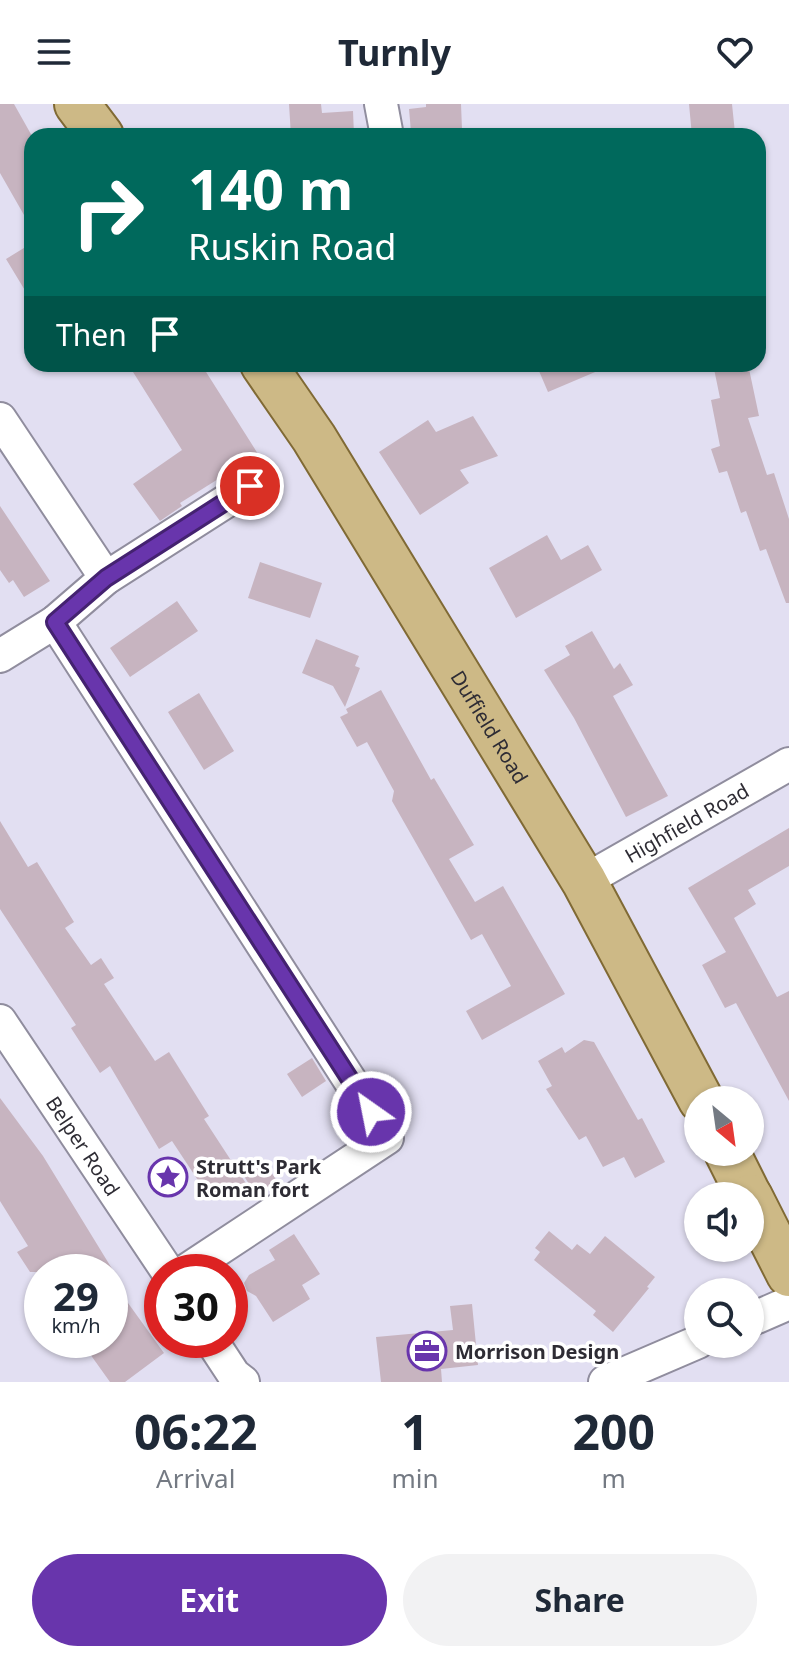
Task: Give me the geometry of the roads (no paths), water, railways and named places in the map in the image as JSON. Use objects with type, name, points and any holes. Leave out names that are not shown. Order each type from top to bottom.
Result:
[{"type":"main road","points":[[77,104],[95,128]]},
{"type":"main road","name":"Duffield Road","points":[[269,372],[314,438],[584,881],[694,1086]]},
{"type":"main road","points":[[764,1225],[789,1274]]},
{"type":"street","points":[[381,104],[386,128]]},
{"type":"street","points":[[0,419],[106,578]]},
{"type":"street","points":[[0,656],[55,622],[106,578],[250,486]]},
{"type":"street","points":[[55,622],[387,1138],[211,1254]]},
{"type":"street","name":"Highfield Road","points":[[584,881],[789,764]]},
{"type":"street","name":"Belper Road","points":[[0,1021],[156,1254]]},
{"type":"street","points":[[764,1314],[789,1303]]},
{"type":"street","points":[[605,1382],[684,1348]]},
{"type":"street","points":[[223,1358],[243,1382]]},
{"type":"place","name":"Strutt's Park Roman fort","points":[[168,1177]]},
{"type":"place","name":"Morrison Design","points":[[427,1351]]}]
